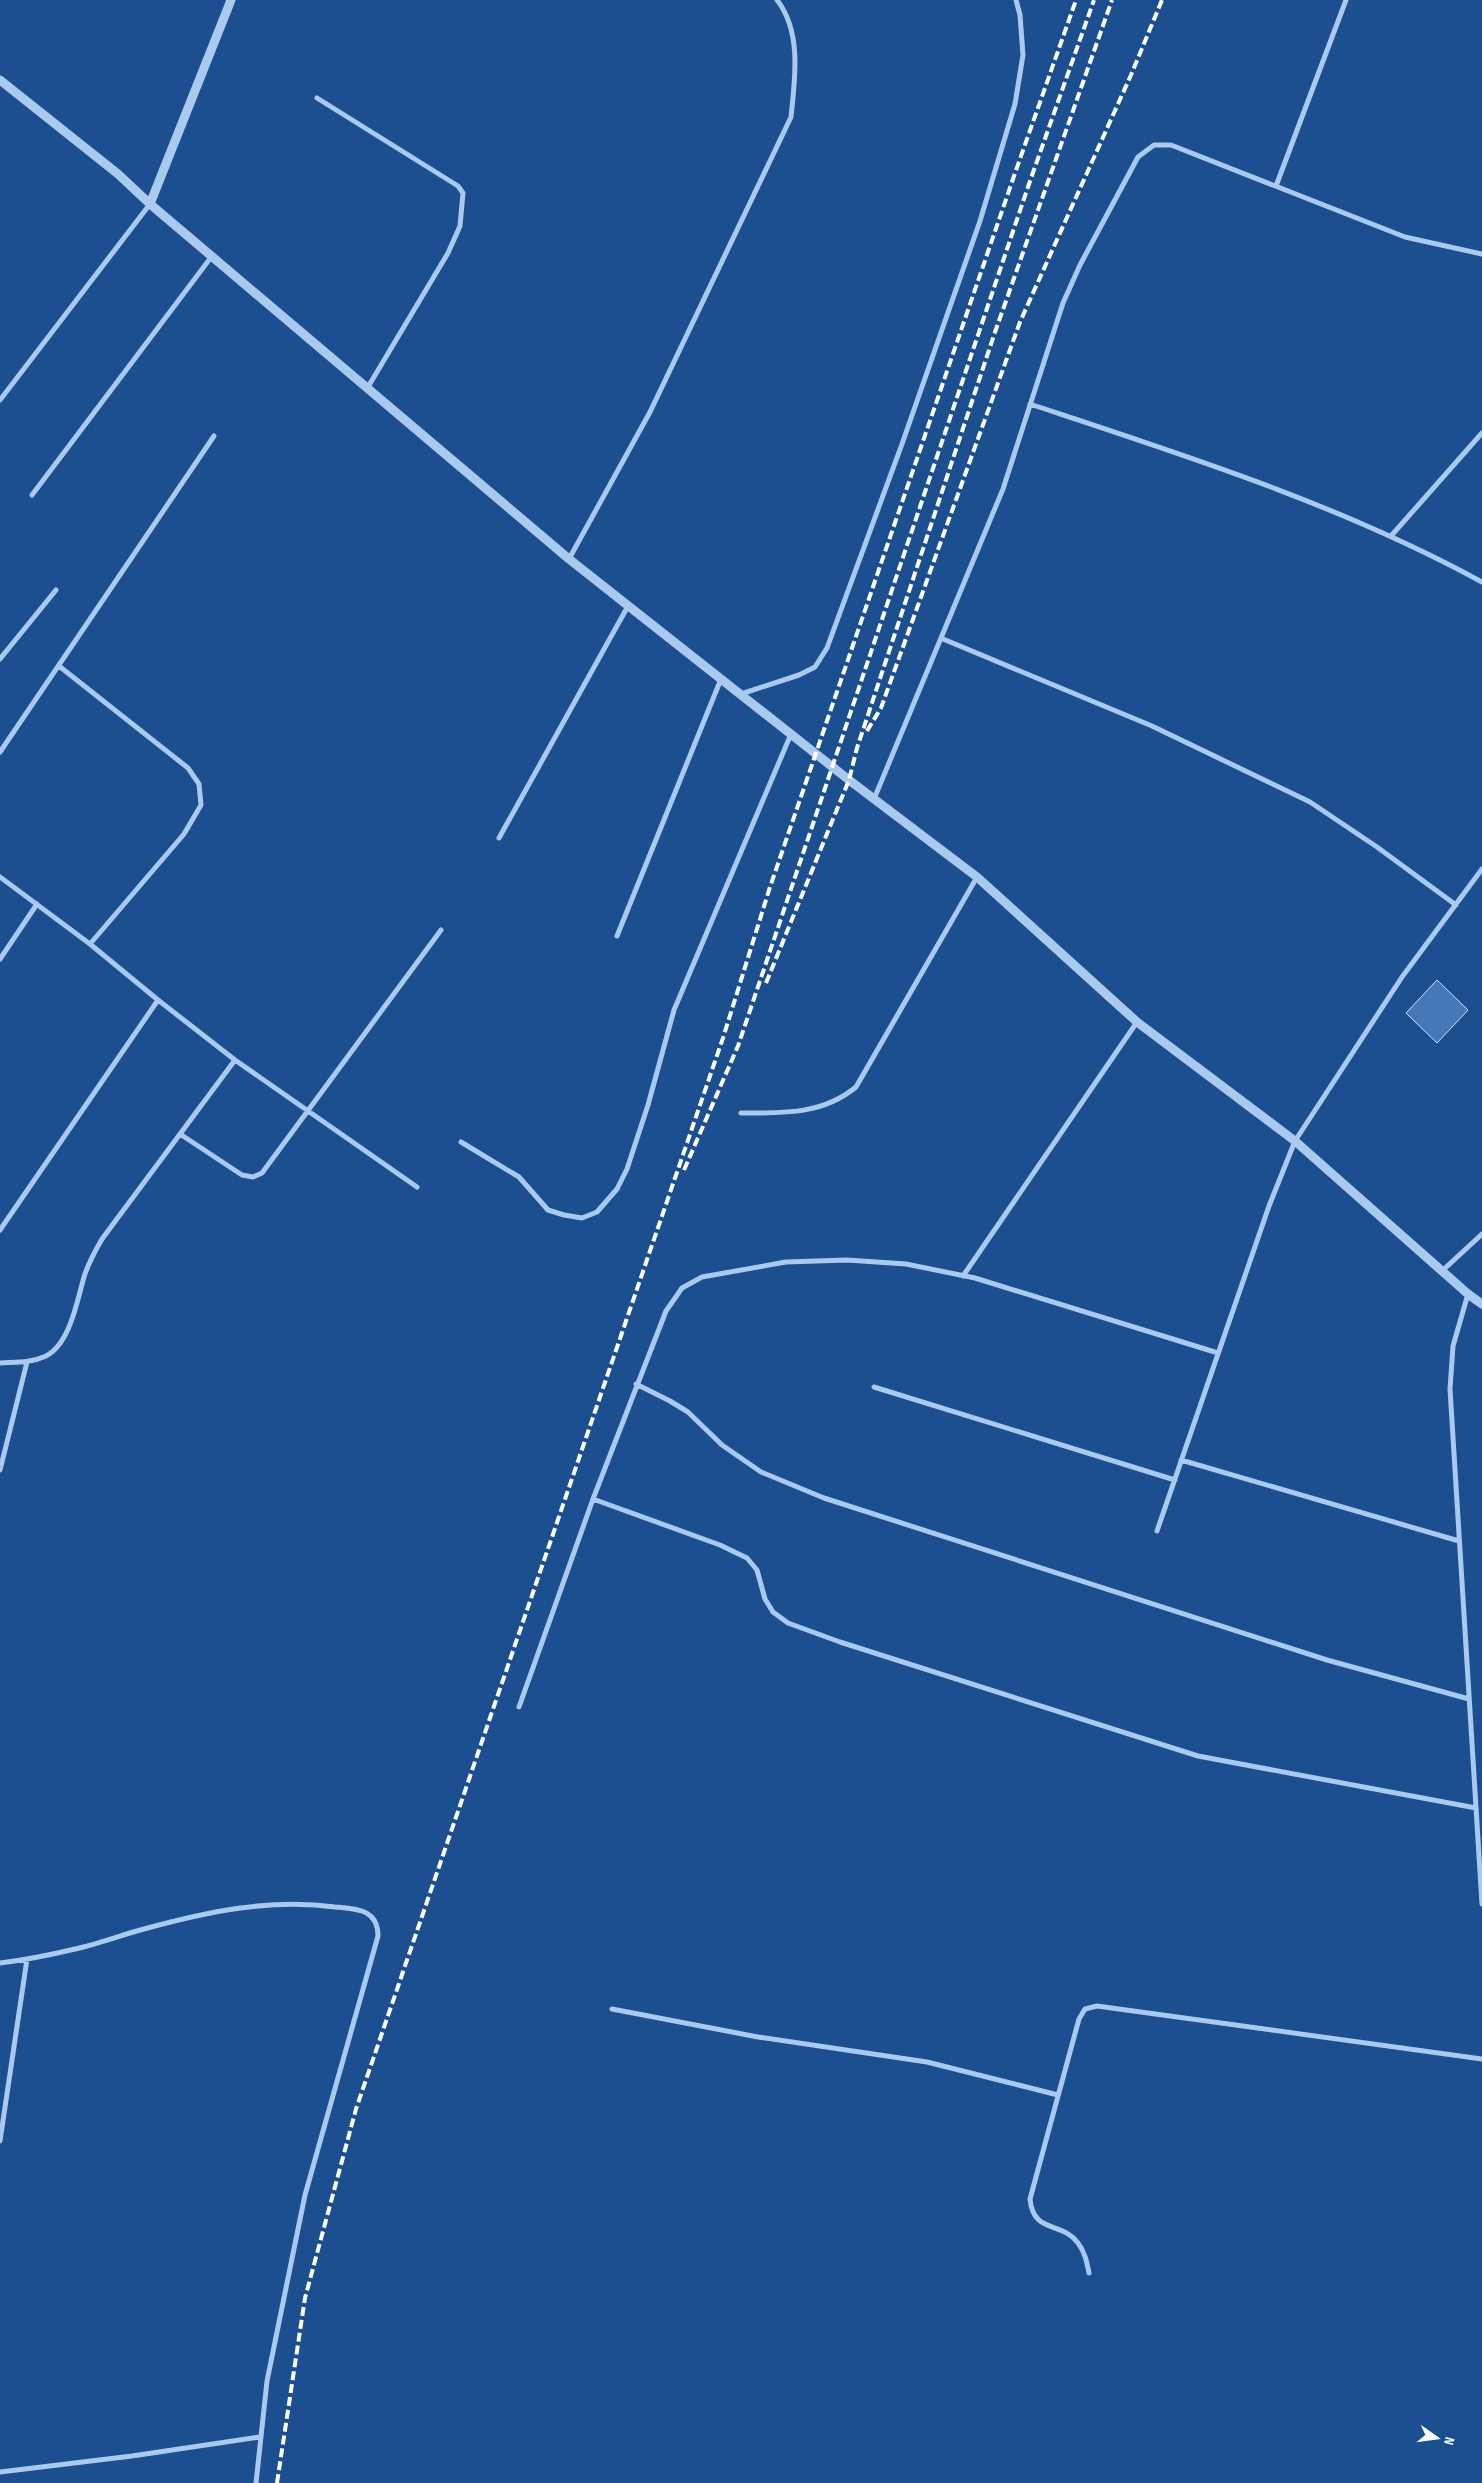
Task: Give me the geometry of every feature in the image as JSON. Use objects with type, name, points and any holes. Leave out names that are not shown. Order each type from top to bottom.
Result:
[{"type":"street","points":[[0,400],[150,204],[231,0]]},
{"type":"street","points":[[569,559],[650,412],[791,116],[796,75],[794,42],[783,8],[777,0]]},
{"type":"street","points":[[741,694],[799,675],[815,667],[827,648],[902,444],[970,249],[1015,104],[1023,56],[1020,14],[1016,0]]},
{"type":"street","points":[[1276,186],[1346,0]]},
{"type":"street","points":[[0,80],[118,174],[150,204],[569,559],[874,800],[976,877],[1137,1022],[1295,1142],[1468,1294],[1482,1304]]},
{"type":"street","points":[[318,98],[458,186],[463,193],[460,226],[448,254],[368,387]]},
{"type":"street","points":[[874,800],[1003,489],[1063,303],[1080,265],[1138,157],[1154,144],[1171,145],[1404,236],[1482,254]]},
{"type":"street","points":[[32,495],[212,256]]},
{"type":"street","points":[[1030,404],[1197,460],[1345,515],[1426,552],[1482,582]]},
{"type":"street","points":[[1391,536],[1482,433]]},
{"type":"street","points":[[0,752],[214,436]]},
{"type":"street","points":[[0,658],[56,590]]},
{"type":"street","points":[[499,838],[628,606]]},
{"type":"street","points":[[942,639],[1152,726],[1310,802],[1377,847],[1456,905]]},
{"type":"street","points":[[59,666],[188,768],[199,784],[201,805],[184,834],[90,944]]},
{"type":"street","points":[[617,936],[721,678]]},
{"type":"street","points":[[461,1142],[519,1177],[548,1210],[564,1216],[582,1218],[597,1212],[617,1189],[627,1169],[648,1105],[674,1010],[791,734]]},
{"type":"street","points":[[1157,1531],[1269,1206],[1295,1142],[1402,977],[1482,869]]},
{"type":"street","points":[[0,877],[90,944],[235,1060],[417,1187]]},
{"type":"street","points":[[741,1112],[796,1113],[823,1107],[842,1098],[856,1087],[976,877]]},
{"type":"street","points":[[0,959],[36,904]]},
{"type":"street","points":[[180,1134],[242,1175],[253,1177],[262,1173],[440,930]]},
{"type":"street","points":[[0,1230],[158,1000]]},
{"type":"street","points":[[962,1276],[1137,1022]]},
{"type":"street","points":[[0,1363],[27,1362],[47,1356],[61,1341],[74,1314],[90,1262],[102,1238],[235,1060]]},
{"type":"street","points":[[1442,1271],[1482,1234]]},
{"type":"street","points":[[519,1707],[593,1499],[636,1384],[666,1311],[682,1288],[702,1277],[786,1262],[847,1260],[906,1264],[962,1276],[1218,1353]]},
{"type":"street","points":[[1468,1294],[1453,1346],[1450,1389],[1482,1904]]},
{"type":"street","points":[[0,1470],[27,1362]]},
{"type":"street","points":[[636,1384],[688,1412],[722,1446],[761,1472],[824,1498],[1327,1660],[1469,1699]]},
{"type":"street","points":[[874,1387],[1174,1480]]},
{"type":"street","points":[[1181,1460],[1459,1541]]},
{"type":"street","points":[[593,1499],[720,1545],[746,1558],[757,1570],[765,1599],[773,1612],[788,1623],[840,1642],[1198,1756],[1476,1808]]},
{"type":"street","points":[[1475,1790],[1482,1790]]},
{"type":"street","points":[[0,1963],[76,1949],[145,1929],[270,1904],[309,1903],[354,1909],[370,1914],[378,1924],[378,1936],[305,2195],[271,2362],[260,2437],[256,2483]]},
{"type":"street","points":[[0,2141],[27,1959]]},
{"type":"street","points":[[1089,2273],[1086,2258],[1078,2243],[1069,2235],[1040,2223],[1031,2213],[1030,2200],[1079,2019],[1085,2010],[1097,2006],[1482,2059]]},
{"type":"street","points":[[612,2009],[758,2037],[927,2062],[1058,2095]]},
{"type":"street","points":[[0,2472],[132,2456],[260,2437]]},
{"type":"building","points":[[1437,980],[1468,1010],[1437,1043],[1406,1013]]},
{"type":"railway","points":[[277,2483],[305,2298],[356,2109],[723,1038],[770,887],[1076,0]]},
{"type":"railway","points":[[684,1170],[738,1046],[1030,181],[1094,0]]},
{"type":"railway","points":[[766,983],[849,780],[857,748],[994,335],[1112,0]]},
{"type":"railway","points":[[867,731],[881,708],[1020,322],[1131,75],[1162,0]]}]
